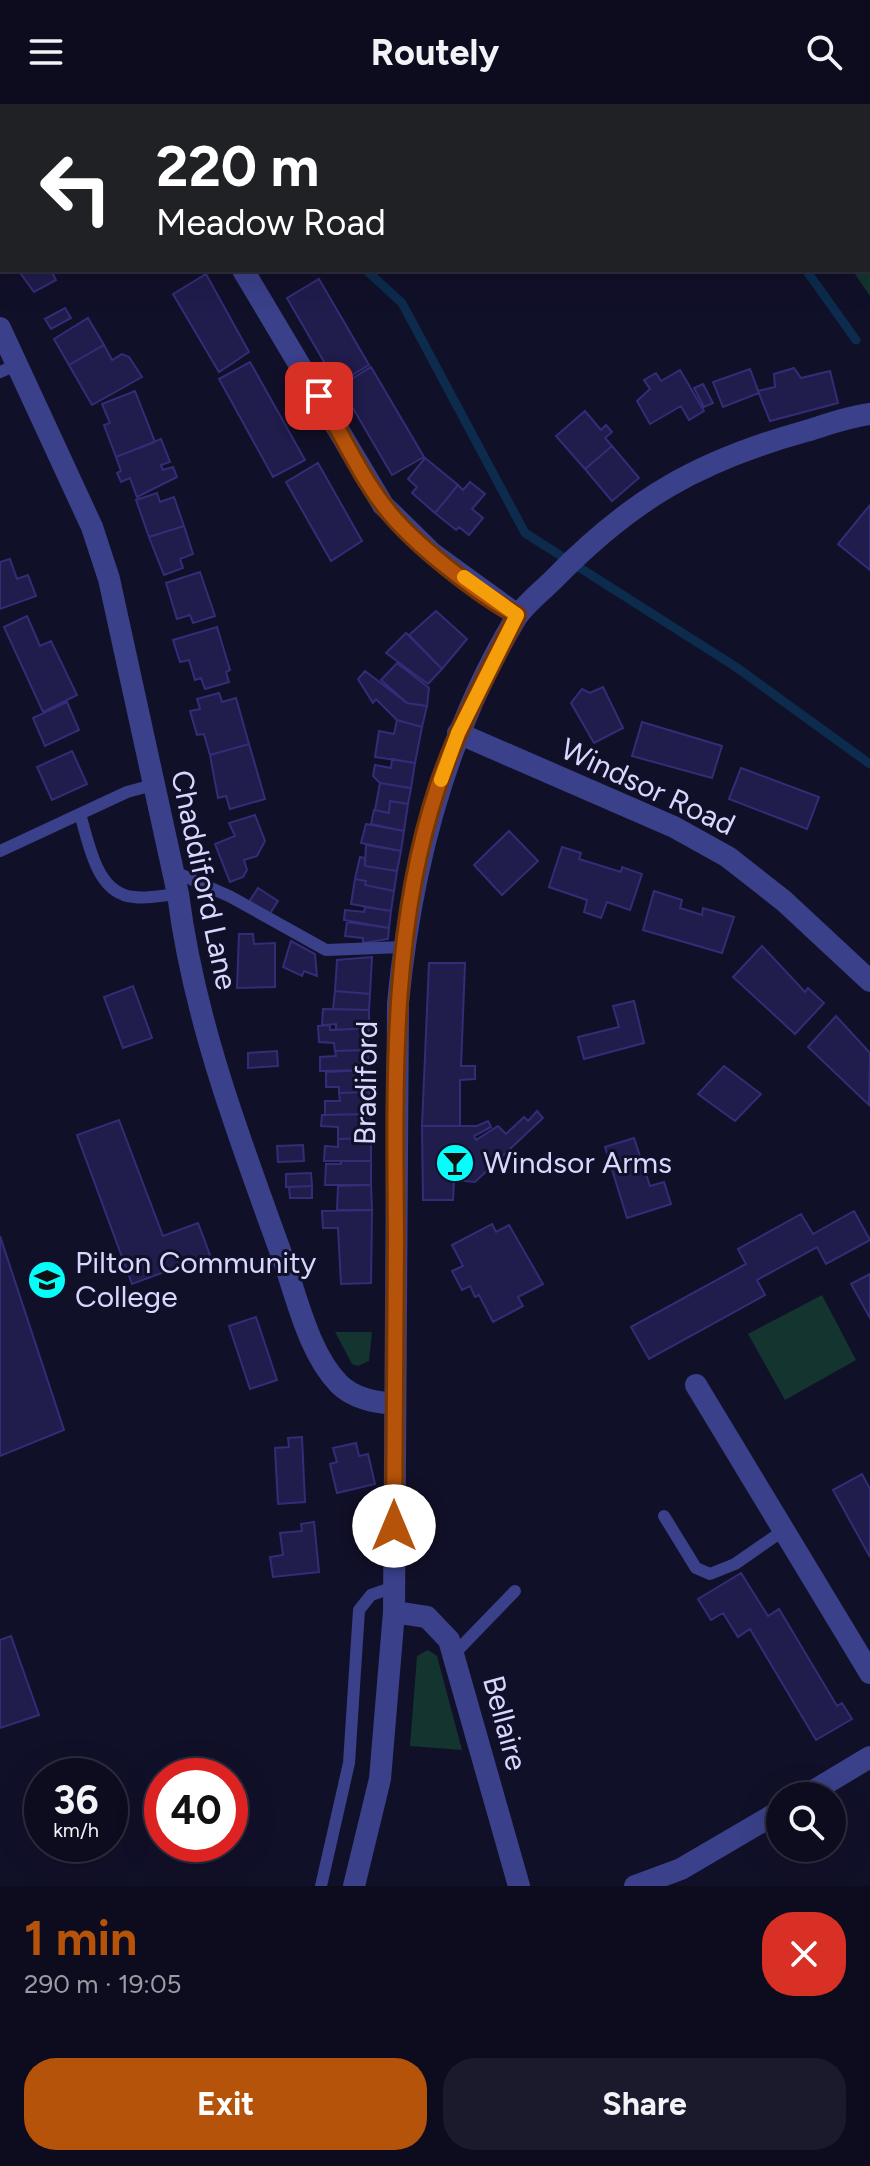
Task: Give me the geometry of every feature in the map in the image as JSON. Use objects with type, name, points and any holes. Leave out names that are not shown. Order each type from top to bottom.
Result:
[{"type":"street","points":[[244,272],[383,505],[433,554],[517,615]]},
{"type":"street","name":"Chaddiford Lane","points":[[0,328],[9,368],[92,527],[109,579],[178,894],[184,941],[221,1092],[309,1330],[329,1373],[342,1387],[373,1402],[395,1404]]},
{"type":"street","name":"Bradiford","points":[[354,1886],[380,1779],[394,1612],[395,1137],[398,1003],[403,947],[425,832],[458,733],[517,615],[582,550],[659,491],[692,471],[750,447],[870,414]]},
{"type":"street","name":"Windsor Road","points":[[458,733],[674,827],[728,857],[784,901],[870,981]]},
{"type":"street","points":[[696,1385],[870,1673]]},
{"type":"street","name":"Bellaire","points":[[394,1612],[427,1617],[441,1628],[455,1653],[519,1886]]},
{"type":"street","points":[[828,1782],[870,1757]]},
{"type":"street","points":[[635,1886],[681,1869],[766,1819]]},
{"type":"lane","points":[[0,851],[127,792],[153,785]]},
{"type":"lane","points":[[80,814],[97,866],[111,889],[133,898],[178,894]]},
{"type":"lane","points":[[173,871],[231,897],[326,950],[403,947]]},
{"type":"lane","points":[[664,1516],[696,1568],[710,1574],[735,1564],[784,1530]]},
{"type":"lane","points":[[321,1886],[349,1763],[359,1610],[371,1595],[394,1587]]},
{"type":"lane","points":[[455,1653],[515,1591]]},
{"type":"green space","points":[[853,272],[870,272],[870,296]]},
{"type":"green space","points":[[822,1295],[856,1360],[785,1400],[748,1334]]},
{"type":"green space","points":[[335,1332],[372,1332],[369,1361],[358,1366],[352,1364]]},
{"type":"green space","points":[[428,1650],[437,1656],[462,1750],[410,1746],[417,1656]]},
{"type":"building","points":[[19,272],[52,272],[56,280],[34,292]]},
{"type":"building","points":[[206,274],[249,352],[219,372],[173,294]]},
{"type":"building","points":[[319,279],[369,365],[337,384],[287,298]]},
{"type":"building","points":[[65,308],[71,318],[51,329],[45,319]]},
{"type":"building","points":[[88,318],[104,345],[69,365],[54,339]]},
{"type":"building","points":[[104,345],[112,360],[122,354],[129,357],[142,377],[92,405],[69,365]]},
{"type":"building","points":[[250,362],[305,460],[273,477],[219,379]]},
{"type":"building","points":[[371,367],[424,457],[392,475],[340,386]]},
{"type":"building","points":[[794,368],[801,378],[830,371],[838,403],[770,421],[758,391],[775,387],[774,374]]},
{"type":"building","points":[[750,369],[759,393],[723,407],[713,382]]},
{"type":"building","points":[[680,370],[704,411],[689,420],[681,406],[650,424],[637,401],[650,389],[644,380],[656,373],[661,381]]},
{"type":"building","points":[[703,384],[713,403],[704,407],[694,388]]},
{"type":"building","points":[[135,391],[155,442],[116,457],[104,425],[110,423],[102,404]]},
{"type":"building","points":[[585,411],[601,430],[606,425],[612,432],[605,438],[612,446],[585,469],[556,436]]},
{"type":"building","points":[[161,439],[170,462],[161,465],[163,470],[173,467],[177,477],[137,497],[130,478],[121,482],[116,457]]},
{"type":"building","points":[[612,446],[639,478],[612,501],[585,469]]},
{"type":"building","points":[[425,458],[458,485],[435,513],[412,493],[417,487],[408,479]]},
{"type":"building","points":[[318,463],[362,541],[331,561],[286,482]]},
{"type":"building","points":[[470,482],[485,494],[472,509],[483,518],[469,535],[459,527],[456,530],[435,513],[458,485],[463,490]]},
{"type":"building","points":[[157,493],[160,502],[174,497],[184,526],[149,537],[136,500]]},
{"type":"building","points":[[870,505],[870,570],[838,544]]},
{"type":"building","points":[[184,526],[193,554],[180,559],[183,568],[164,575],[149,537]]},
{"type":"building","points":[[10,559],[17,579],[28,575],[36,596],[0,609],[0,562]]},
{"type":"building","points":[[200,572],[215,616],[193,623],[190,615],[177,619],[166,583]]},
{"type":"building","points":[[436,611],[467,639],[442,669],[409,635]]},
{"type":"building","points":[[27,616],[40,646],[51,641],[77,695],[43,712],[4,627]]},
{"type":"building","points":[[217,627],[230,670],[226,672],[229,682],[205,689],[201,678],[195,680],[189,660],[180,662],[173,640]]},
{"type":"building","points":[[406,633],[442,669],[428,684],[386,653]]},
{"type":"building","points":[[397,663],[429,688],[427,706],[407,703],[381,680]]},
{"type":"building","points":[[365,671],[407,703],[427,706],[422,727],[397,720],[376,699],[373,703],[358,679]]},
{"type":"building","points":[[603,687],[623,728],[594,743],[571,703],[582,689],[590,693]]},
{"type":"building","points":[[219,693],[222,702],[236,698],[249,744],[210,755],[204,734],[197,735],[190,711],[200,709],[197,699]]},
{"type":"building","points":[[67,702],[79,730],[45,746],[33,718]]},
{"type":"building","points":[[397,720],[422,727],[415,763],[375,757],[379,731],[394,734]]},
{"type":"building","points":[[642,722],[722,746],[712,778],[632,756]]},
{"type":"building","points":[[249,744],[265,799],[230,809],[226,796],[218,798],[210,755]]},
{"type":"building","points":[[72,751],[87,784],[52,800],[37,767]]},
{"type":"building","points":[[392,759],[415,763],[411,788],[380,783],[373,776],[375,765],[391,768]]},
{"type":"building","points":[[741,768],[819,797],[807,829],[729,799]]},
{"type":"building","points":[[380,783],[411,788],[408,804],[390,801],[389,813],[375,810]]},
{"type":"building","points":[[390,801],[408,804],[404,831],[371,824],[374,810],[389,813]]},
{"type":"building","points":[[255,815],[265,841],[257,856],[244,860],[247,870],[243,877],[230,882],[215,844],[235,836],[229,823]]},
{"type":"building","points":[[366,824],[404,831],[401,851],[361,843]]},
{"type":"building","points":[[509,831],[538,861],[502,895],[474,865]]},
{"type":"building","points":[[366,845],[401,851],[397,871],[365,866]]},
{"type":"building","points":[[562,847],[581,853],[579,859],[621,872],[622,867],[642,874],[630,910],[607,902],[601,918],[584,912],[587,900],[549,887]]},
{"type":"building","points":[[360,857],[365,858],[365,866],[397,871],[394,891],[365,885],[366,881],[355,879]]},
{"type":"building","points":[[355,879],[366,881],[365,885],[394,891],[391,911],[351,904]]},
{"type":"building","points":[[258,888],[278,901],[269,915],[249,902]]},
{"type":"building","points":[[654,891],[682,900],[680,908],[702,915],[703,908],[734,917],[722,953],[643,930]]},
{"type":"building","points":[[365,907],[391,911],[389,928],[344,920],[345,910],[364,912]]},
{"type":"building","points":[[347,922],[389,928],[388,939],[363,943],[363,938],[345,936]]},
{"type":"building","points":[[239,934],[253,934],[254,944],[275,943],[275,987],[237,988]]},
{"type":"building","points":[[291,941],[315,954],[317,976],[304,971],[302,976],[283,967]]},
{"type":"building","points":[[762,946],[805,992],[808,988],[824,1003],[795,1034],[733,977]]},
{"type":"building","points":[[372,957],[370,994],[335,991],[337,960]]},
{"type":"building","points":[[429,963],[465,963],[461,1066],[475,1066],[475,1079],[460,1080],[460,1126],[422,1126]]},
{"type":"building","points":[[133,986],[152,1038],[123,1048],[104,997]]},
{"type":"building","points":[[335,991],[370,994],[369,1010],[333,1009]]},
{"type":"building","points":[[634,1001],[644,1043],[584,1059],[578,1037],[619,1027],[613,1006]]},
{"type":"building","points":[[323,1009],[369,1010],[369,1028],[336,1030],[336,1024],[322,1025]]},
{"type":"building","points":[[836,1016],[870,1053],[869,1105],[808,1047]]},
{"type":"building","points":[[330,1025],[330,1030],[369,1028],[368,1050],[335,1051],[334,1043],[319,1042],[318,1026]]},
{"type":"building","points":[[368,1050],[369,1070],[320,1071],[320,1057],[336,1056],[335,1051]]},
{"type":"building","points":[[277,1051],[278,1066],[248,1068],[248,1053]]},
{"type":"building","points":[[724,1066],[761,1094],[735,1121],[698,1094]]},
{"type":"building","points":[[369,1070],[369,1092],[339,1093],[339,1087],[326,1087],[326,1072]]},
{"type":"building","points":[[369,1092],[370,1114],[325,1115],[325,1101],[340,1101],[339,1093]]},
{"type":"building","points":[[537,1111],[543,1118],[475,1182],[454,1180],[453,1200],[423,1200],[422,1126],[477,1126],[488,1121],[491,1127],[474,1136],[476,1140],[498,1126],[506,1134],[524,1117],[528,1121]]},
{"type":"building","points":[[370,1114],[371,1138],[338,1139],[338,1127],[321,1126],[322,1115]]},
{"type":"building","points":[[119,1120],[163,1236],[198,1223],[210,1255],[132,1284],[77,1135]]},
{"type":"building","points":[[371,1138],[371,1161],[324,1161],[325,1146],[338,1147],[338,1139]]},
{"type":"building","points":[[634,1138],[650,1186],[664,1182],[671,1204],[627,1218],[605,1147]]},
{"type":"building","points":[[303,1145],[304,1161],[278,1162],[277,1146]]},
{"type":"building","points":[[341,1161],[371,1161],[371,1185],[325,1185],[326,1164],[341,1164]]},
{"type":"building","points":[[311,1173],[312,1186],[286,1187],[286,1174]]},
{"type":"building","points":[[371,1185],[372,1210],[337,1210],[338,1186]]},
{"type":"building","points":[[312,1186],[312,1198],[290,1198],[289,1187]]},
{"type":"building","points":[[372,1210],[371,1283],[341,1284],[338,1228],[323,1228],[322,1211]]},
{"type":"building","points":[[854,1211],[870,1240],[826,1264],[817,1247],[757,1280],[765,1295],[649,1359],[631,1327],[746,1264],[738,1249],[801,1214],[813,1234]]},
{"type":"building","points":[[492,1224],[496,1232],[509,1225],[543,1284],[518,1297],[523,1306],[493,1322],[479,1295],[475,1297],[470,1286],[462,1290],[452,1271],[463,1266],[452,1245]]},
{"type":"building","points":[[0,1236],[64,1430],[0,1456]]},
{"type":"building","points":[[870,1274],[870,1318],[851,1284]]},
{"type":"building","points":[[256,1317],[277,1380],[250,1389],[229,1326]]},
{"type":"building","points":[[302,1437],[305,1502],[278,1504],[275,1448],[289,1447],[288,1438]]},
{"type":"building","points":[[356,1443],[359,1456],[368,1454],[375,1484],[337,1493],[330,1464],[337,1462],[333,1448]]},
{"type":"building","points":[[862,1474],[870,1489],[870,1557],[833,1490]]},
{"type":"building","points":[[314,1522],[319,1572],[273,1577],[270,1557],[283,1555],[280,1533],[302,1531],[301,1524]]},
{"type":"building","points":[[741,1573],[768,1616],[779,1609],[837,1706],[842,1703],[852,1719],[816,1740],[750,1629],[738,1637],[723,1613],[711,1620],[698,1599]]},
{"type":"building","points":[[11,1636],[39,1715],[0,1728],[0,1640]]},
{"type":"waterway","points":[[368,272],[402,303],[525,533],[736,667],[870,764]]},
{"type":"waterway","points":[[807,272],[856,340]]},
{"type":"slow traffic","points":[[441,780],[458,733],[517,615],[464,577]]},
{"type":"place","name":"Windsor Arms","points":[[455,1163]]},
{"type":"place","name":"Pilton Community College","points":[[47,1280]]},
{"type":"route","points":[[319,396],[383,505],[397,521],[433,554],[517,615],[458,733],[438,787],[425,832],[403,947],[398,1003],[395,1152],[394,1526]]}]
